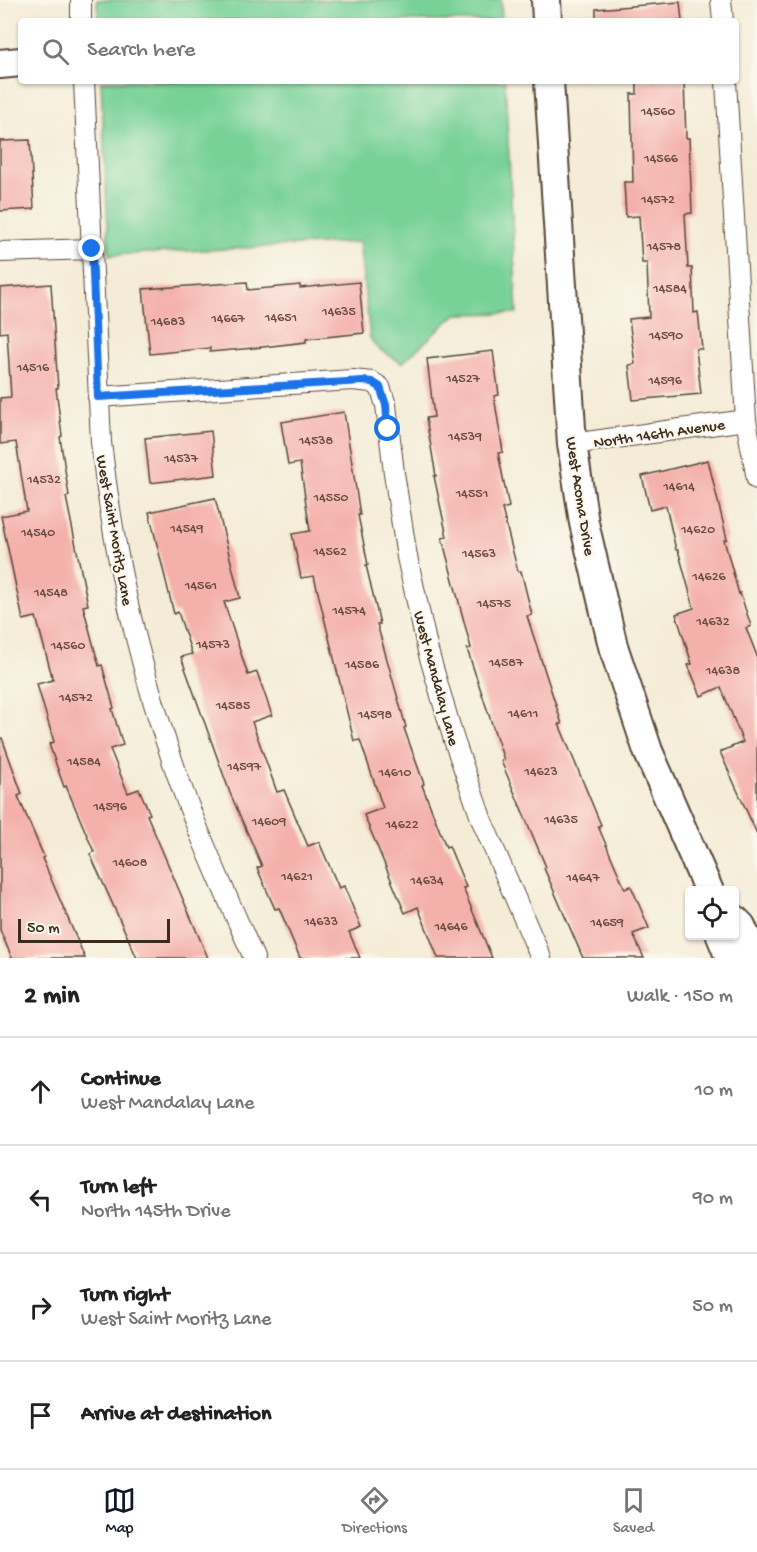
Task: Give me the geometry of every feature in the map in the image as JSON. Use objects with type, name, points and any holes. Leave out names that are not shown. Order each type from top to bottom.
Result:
[{"type":"street","points":[[81,0],[81,18]]},
{"type":"street","points":[[546,0],[547,18]]},
{"type":"street","points":[[721,0],[723,18]]},
{"type":"street","points":[[0,64],[18,62]]},
{"type":"street","name":"West Saint Moritz Lane","points":[[84,84],[98,397],[105,479],[112,524],[147,682],[171,758],[196,824],[254,958]]},
{"type":"street","name":"West Acoma Drive","points":[[549,84],[572,444],[584,523],[613,646],[648,751],[707,886]]},
{"type":"street","points":[[726,84],[746,420],[757,479]]},
{"type":"street","points":[[0,252],[92,249]]},
{"type":"street","name":"West Mandalay Lane","points":[[98,397],[352,380],[372,382],[380,387],[386,405],[407,557],[428,651],[482,821],[541,958]]},
{"type":"street","name":"North 146th Avenue","points":[[572,444],[746,420]]},
{"type":"street","points":[[739,924],[755,958]]},
{"type":"street","points":[[723,940],[730,958]]},
{"type":"green space","points":[[97,0],[501,0],[502,18],[98,18]]},
{"type":"green space","points":[[101,84],[505,84],[517,313],[456,314],[402,363],[377,348],[370,338],[359,242],[109,255]]},
{"type":"building","points":[[680,2],[682,18],[596,18],[596,9]]},
{"type":"building","points":[[637,84],[684,84],[692,213],[685,214],[688,268],[692,268],[694,313],[698,312],[702,349],[696,349],[701,394],[633,400],[629,365],[635,364],[629,319],[649,317],[647,263],[642,263],[639,216],[626,217],[624,182],[633,182],[631,94],[637,94]]},
{"type":"building","points":[[30,140],[34,209],[0,211],[0,141]]},
{"type":"building","points":[[247,282],[248,290],[359,282],[364,333],[306,339],[306,342],[254,348],[210,352],[210,348],[150,354],[143,289]]},
{"type":"building","points":[[51,284],[58,388],[56,388],[62,436],[60,437],[69,496],[66,497],[88,605],[83,606],[99,666],[102,665],[123,745],[110,749],[128,793],[139,789],[150,814],[147,815],[208,958],[137,958],[90,854],[94,852],[66,786],[64,787],[49,744],[54,742],[37,684],[53,680],[36,617],[23,620],[1,516],[27,511],[16,442],[0,444],[0,398],[11,397],[7,332],[0,333],[0,288]]},
{"type":"building","points":[[493,351],[499,395],[494,396],[503,452],[498,453],[509,507],[502,509],[532,615],[527,616],[562,724],[559,724],[601,825],[598,826],[625,889],[631,886],[649,928],[633,934],[644,958],[583,958],[501,761],[504,760],[467,649],[471,648],[442,538],[447,537],[434,476],[436,476],[426,418],[434,417],[427,359]]},
{"type":"building","points":[[344,412],[360,515],[358,515],[368,565],[366,565],[380,624],[377,624],[406,727],[404,728],[424,784],[422,785],[446,847],[449,846],[466,887],[463,888],[492,958],[438,958],[418,907],[405,913],[364,815],[383,808],[360,740],[354,741],[314,576],[301,578],[292,534],[310,531],[300,463],[288,465],[281,422]]},
{"type":"building","points":[[211,431],[216,475],[150,483],[145,438]]},
{"type":"building","points":[[708,460],[727,539],[724,540],[739,594],[751,626],[746,628],[757,656],[757,834],[720,752],[743,742],[721,687],[701,696],[688,665],[692,664],[676,614],[694,608],[678,550],[676,550],[666,506],[650,510],[642,476]]},
{"type":"building","points":[[215,498],[240,598],[224,602],[248,675],[257,672],[272,715],[252,722],[277,792],[284,790],[308,846],[319,842],[339,888],[344,886],[361,927],[349,932],[360,958],[300,958],[279,908],[275,909],[257,868],[262,866],[230,793],[181,657],[192,654],[178,612],[174,614],[149,512]]},
{"type":"building","points":[[0,738],[2,738],[22,794],[18,796],[85,958],[12,958],[0,930]]},
{"type":"route","points":[[92,249],[98,397],[363,381],[372,382],[380,387],[384,394],[388,429]]}]
